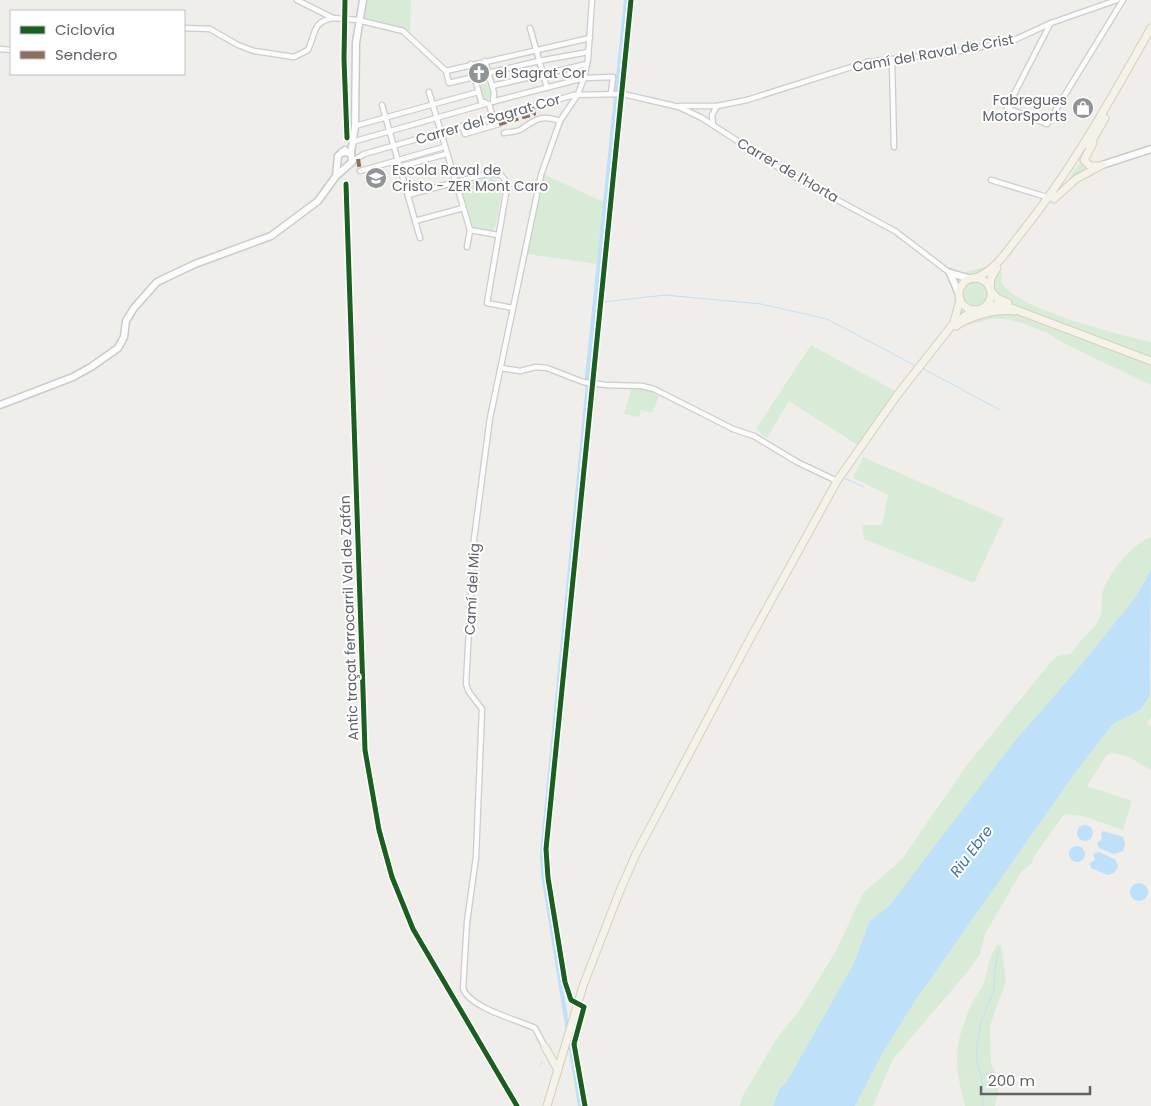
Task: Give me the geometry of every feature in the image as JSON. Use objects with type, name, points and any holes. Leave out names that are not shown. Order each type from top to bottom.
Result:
[{"type":"main road","points":[[953,324],[963,283],[990,271],[1052,198],[1088,140],[1151,28]]},
{"type":"main road","points":[[1102,165],[1090,166],[1084,160],[1151,37]]},
{"type":"main road","points":[[986,306],[990,300],[993,274],[1052,198],[1095,137]]},
{"type":"main road","points":[[1052,198],[1076,179],[1102,165]]},
{"type":"main road","points":[[1003,261],[996,273],[995,284],[998,292],[1013,304]]},
{"type":"main road","points":[[973,279],[983,280],[1001,300],[1151,356]]},
{"type":"main road","points":[[959,297],[965,307],[974,310]]},
{"type":"main road","points":[[557,1059],[564,1052],[602,933],[636,854],[811,526],[837,482],[953,324],[974,310],[1001,304],[1151,360]]},
{"type":"main road","points":[[934,348],[958,324],[977,316],[1009,311],[1037,318]]},
{"type":"main road","points":[[545,1047],[557,1059],[558,1070],[547,1106]]},
{"type":"street","points":[[297,0],[333,18]]},
{"type":"street","points":[[0,405],[49,387],[91,367],[118,348],[124,337],[126,321],[134,308],[157,282],[195,264],[264,240],[316,204],[351,159],[355,126],[354,76],[358,20],[363,0]]},
{"type":"street","name":"Camí del Mig","points":[[545,1047],[535,1028],[476,1004],[465,994],[463,988],[467,922],[476,857],[482,709],[469,692],[466,684],[474,539],[490,418],[541,175],[560,122],[578,94],[584,78],[590,38],[592,0]]},
{"type":"street","name":"Camí del Raval de Crist","points":[[673,106],[717,106],[747,100],[850,66],[947,53],[1010,42],[1051,23],[1118,0]]},
{"type":"street","points":[[1051,23],[1008,108],[1047,124],[1124,0]]},
{"type":"street","points":[[185,28],[210,29],[238,45],[254,51],[294,57],[308,50],[318,24],[322,20],[333,18],[358,20],[403,31],[446,71],[450,83],[474,77]]},
{"type":"street","points":[[530,28],[547,88]]},
{"type":"street","points":[[446,71],[590,38]]},
{"type":"street","points":[[488,73],[588,52]]},
{"type":"street","points":[[892,59],[894,147]]},
{"type":"street","points":[[462,126],[465,134],[500,124],[495,117],[490,103],[492,86],[485,61]]},
{"type":"street","points":[[470,64],[480,102],[490,103]]},
{"type":"street","points":[[492,86],[587,64]]},
{"type":"street","points":[[336,176],[339,155],[352,143],[584,78],[612,77],[613,93]]},
{"type":"street","points":[[429,92],[470,230],[467,247]]},
{"type":"street","points":[[355,126],[478,92]]},
{"type":"street","name":"Carrer de l'Horta","points":[[613,93],[673,106],[703,118],[787,173],[895,231],[950,273]]},
{"type":"street","name":"Carrer del Sagrat Cor","points":[[351,159],[578,94],[613,93]]},
{"type":"street","points":[[382,105],[420,238]]},
{"type":"street","points":[[703,118],[712,113],[717,106]]},
{"type":"street","points":[[703,118],[707,107]]},
{"type":"street","points":[[712,113],[713,124]]},
{"type":"street","points":[[504,133],[522,129],[527,123],[545,118],[560,122]]},
{"type":"street","points":[[360,171],[444,147]]},
{"type":"street","points":[[1102,165],[1151,149]]},
{"type":"street","points":[[342,152],[351,159]]},
{"type":"street","points":[[399,167],[446,154]]},
{"type":"street","points":[[338,161],[342,165],[351,159]]},
{"type":"street","points":[[408,195],[489,173],[501,174],[505,180],[506,193],[487,303],[513,308]]},
{"type":"street","points":[[991,180],[1052,198]]},
{"type":"street","points":[[415,221],[463,208]]},
{"type":"street","points":[[470,230],[498,235]]},
{"type":"street","points":[[950,273],[973,279]]},
{"type":"street","points":[[950,273],[959,297]]},
{"type":"street","points":[[501,368],[520,371],[536,367],[547,368],[592,384],[642,386],[654,389],[733,429],[754,436],[797,462],[837,482]]},
{"type":"green space","points":[[368,0],[411,0],[410,32],[362,19]]},
{"type":"green space","points":[[487,82],[491,97],[485,101],[479,85]]},
{"type":"green space","points":[[1083,158],[1090,168],[1062,189]]},
{"type":"green space","points":[[543,174],[604,202],[597,264],[527,254]]},
{"type":"green space","points":[[491,177],[500,181],[503,188],[495,228],[491,231],[474,227],[471,224],[461,189],[464,184]]},
{"type":"green space","points":[[950,267],[962,273],[984,267],[1002,273],[1001,282],[1010,292],[1026,302],[1046,311],[1094,327],[1151,342],[1151,385],[1065,344],[1048,333],[1019,322],[991,319],[960,327],[949,322],[952,316],[954,297],[949,279],[945,274]]},
{"type":"green space","points":[[811,345],[897,392],[859,446],[789,401],[767,438],[756,429]]},
{"type":"green space","points":[[632,386],[644,388],[659,396],[652,413],[641,410],[639,417],[624,414]]},
{"type":"green space","points":[[863,457],[1004,519],[974,583],[864,539],[862,525],[882,525],[888,495],[853,478]]},
{"type":"green space","points":[[1151,537],[1151,570],[1137,595],[884,912],[869,922],[854,963],[787,1081],[779,1090],[773,1106],[740,1106],[742,1097],[777,1038],[799,1011],[836,951],[863,893],[902,859],[967,765],[1050,663],[1057,656],[1071,654],[1095,626],[1100,618],[1103,591],[1110,576],[1137,545]]},
{"type":"green space","points":[[1151,695],[1151,717],[1147,723],[1151,726],[1151,770],[1127,756],[1111,753],[1106,756],[1087,786],[1132,801],[1123,830],[1083,816],[1064,814],[1033,858],[1032,863],[1021,872],[985,934],[980,954],[968,971],[893,1059],[873,1106],[855,1106],[882,1054],[915,1001],[1077,770],[1113,724],[1140,710]]},
{"type":"green space","points":[[997,945],[1001,945],[1006,981],[990,1026],[991,1063],[1000,1083],[995,1106],[965,1106],[957,1066],[958,1044],[972,1002],[983,985],[990,960]]},
{"type":"water","points":[[624,0],[630,0],[591,387],[584,387]]},
{"type":"water","name":"Riu Ebre","points":[[1151,570],[1150,696],[1140,710],[1113,724],[1077,770],[915,1001],[882,1054],[855,1106],[773,1106],[779,1090],[787,1081],[854,963],[869,922],[889,906],[1014,742],[1081,665],[1137,595]]},
{"type":"water","points":[[1085,825],[1093,833],[1085,841],[1077,833]]},
{"type":"water","points":[[1103,831],[1123,837],[1125,844],[1123,851],[1114,854],[1099,848],[1097,843],[1102,839],[1101,834]]},
{"type":"water","points":[[1077,846],[1085,854],[1077,862],[1069,854]]},
{"type":"water","points":[[1099,852],[1116,860],[1118,867],[1114,873],[1107,875],[1091,868],[1090,863],[1095,860],[1093,854]]},
{"type":"water","points":[[1139,883],[1145,886],[1148,892],[1145,898],[1139,901],[1133,898],[1130,892],[1133,886]]},
{"type":"waterway","points":[[603,302],[665,295],[761,304],[827,319],[916,366]]},
{"type":"waterway","points":[[922,368],[1000,410]]},
{"type":"waterway","points":[[568,1031],[543,874],[542,853],[588,383]]},
{"type":"waterway","points":[[824,477],[831,481]]},
{"type":"waterway","points":[[844,478],[864,487]]},
{"type":"waterway","points":[[983,1106],[982,1080],[976,1058],[977,1047],[981,1022],[994,990],[995,968],[999,949]]},
{"type":"waterway","points":[[569,1038],[580,1106]]},
{"type":"marked path","points":[[499,124],[534,114],[532,107]]},
{"type":"marked path","points":[[358,159],[360,171]]},
{"type":"cycle path","points":[[345,0],[344,59],[347,138]]},
{"type":"cycle path","points":[[585,1106],[574,1044],[584,1007],[571,1000],[565,982],[548,878],[546,849],[631,0]]},
{"type":"cycle path","name":"Antic traçat ferrocarril Val de Zafán","points":[[346,184],[365,750],[379,830],[392,877],[413,929],[517,1106]]},
{"type":"place","name":"el Sagrat Cor","points":[[479,73]]},
{"type":"place","name":"Fabregues MotorSports","points":[[1083,108]]},
{"type":"place","name":"Escola Raval de Cristo - ZER Mont Caro","points":[[376,178]]}]
